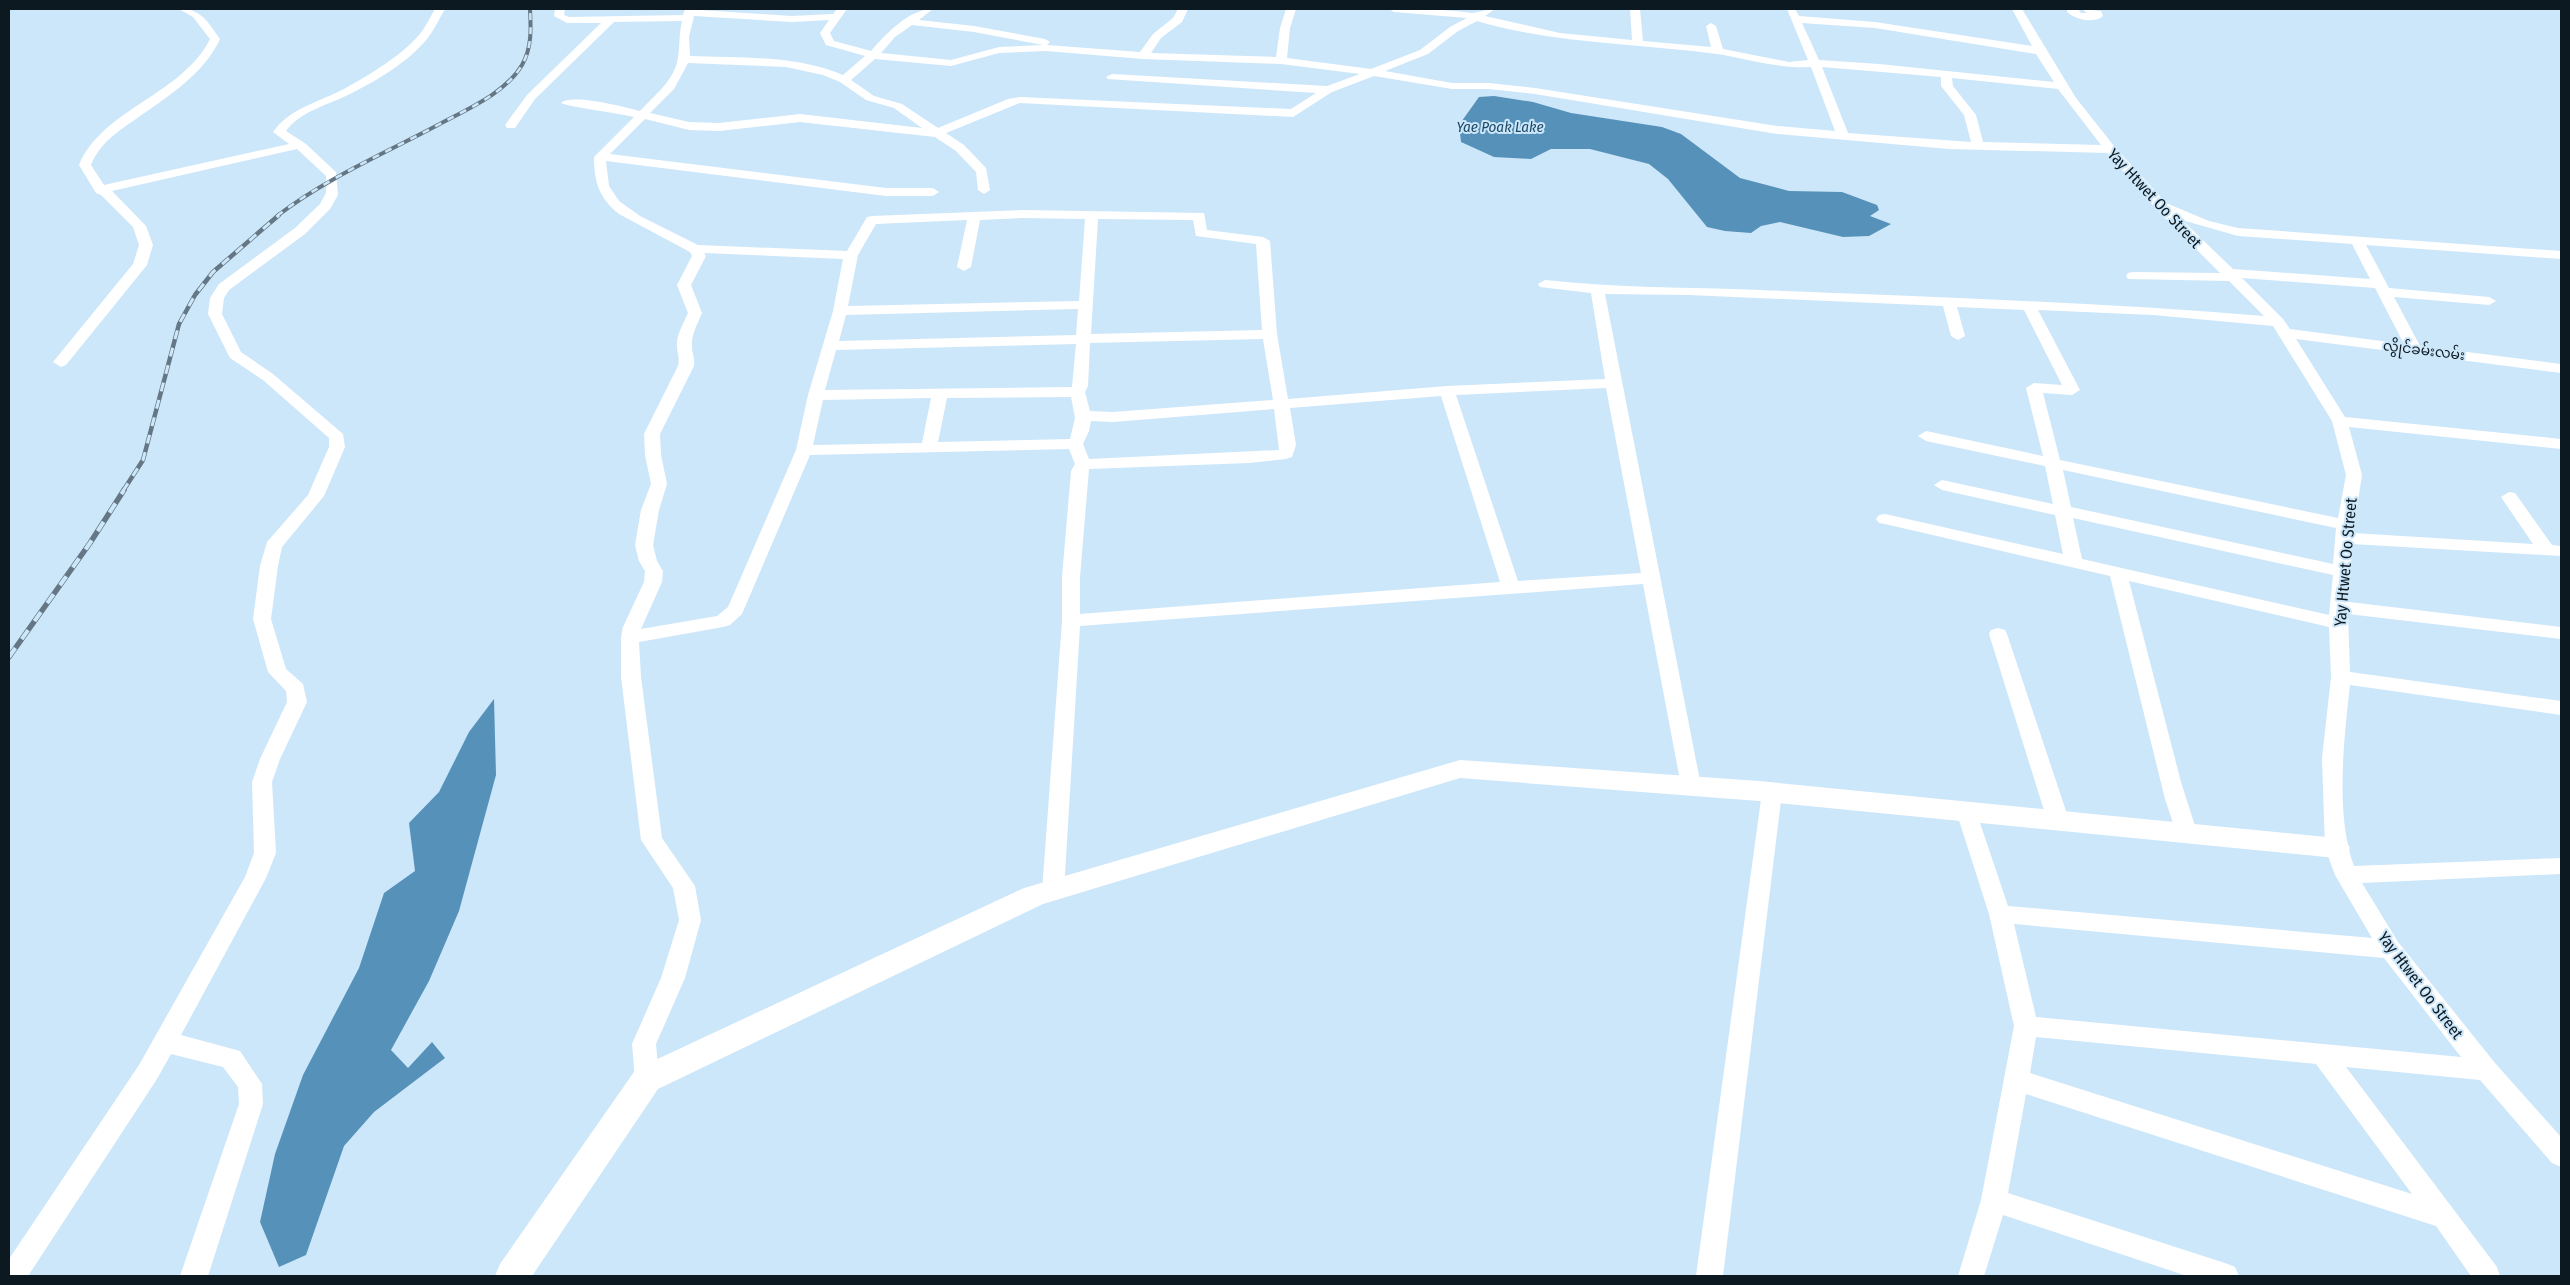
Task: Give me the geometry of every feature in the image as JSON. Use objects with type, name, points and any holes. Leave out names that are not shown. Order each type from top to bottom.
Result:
[{"type":"street","points":[[61,362],[140,265],[146,245],[139,226],[106,192],[101,190],[85,164],[91,150],[104,136],[196,65],[213,47],[214,38],[197,15],[184,9]]},
{"type":"street","points":[[13,1276],[148,1072],[255,878],[265,853],[262,782],[270,759],[297,702],[296,689],[278,672],[268,648],[262,619],[269,566],[273,546],[316,496],[337,447],[337,437],[268,377],[235,354],[215,314],[218,298],[224,287],[301,230],[321,211],[333,194],[332,175],[299,146],[279,132],[282,126],[293,118],[349,90],[376,73],[422,37],[440,9]]},
{"type":"street","points":[[560,9],[559,16],[561,18],[596,20],[609,14],[689,13],[792,19],[839,13]]},
{"type":"street","points":[[844,80],[873,55],[891,35],[928,9]]},
{"type":"street","points":[[1142,56],[1157,36],[1178,20],[1183,9]]},
{"type":"street","points":[[1281,61],[1284,44],[1284,23],[1291,9]]},
{"type":"street","points":[[1394,9],[1466,14],[1475,18],[1560,36],[1718,51],[1779,64],[1806,65],[1816,63],[1879,67],[2061,86]]},
{"type":"street","points":[[567,103],[604,106],[689,126],[706,127],[800,118],[936,133],[1012,100],[1057,100],[1288,113],[1296,112],[1328,90],[1424,52],[1454,28],[1490,9]]},
{"type":"street","points":[[1636,9],[1638,43]]},
{"type":"street","name":"Yay Htwet Oo Street","points":[[2017,9],[2061,86],[2110,150],[2161,206],[2282,328],[2340,421],[2354,474],[2344,532],[2339,615],[2341,677],[2332,758],[2336,848],[2346,875],[2390,949],[2486,1070],[2561,1155]]},
{"type":"street","points":[[2073,9],[2071,10],[2078,16],[2098,16],[2097,13],[2087,9]]},
{"type":"street","points":[[689,13],[684,37],[684,59],[670,87],[600,157],[600,178],[608,196],[625,212],[695,249],[851,255]]},
{"type":"street","points":[[839,13],[825,32],[827,40],[830,43],[873,55],[951,63],[999,50],[1046,48],[1142,56],[1281,61],[1347,68],[1452,86],[1489,86],[1535,91],[1777,130],[1978,146],[2110,150]]},
{"type":"street","points":[[511,124],[531,97],[609,14]]},
{"type":"street","points":[[1793,14],[2040,51]]},
{"type":"street","points":[[1793,14],[1816,63],[1843,136]]},
{"type":"street","points":[[910,22],[1041,40],[1047,45],[1046,48]]},
{"type":"street","points":[[1711,26],[1718,51]]},
{"type":"street","points":[[684,59],[804,66],[826,72],[844,80],[870,98],[898,106],[960,148],[982,171],[984,190]]},
{"type":"street","points":[[1946,74],[1947,86],[1970,115],[1978,146]]},
{"type":"street","points":[[1112,77],[1328,90]]},
{"type":"street","points":[[101,190],[299,146]]},
{"type":"street","points":[[600,157],[886,192],[933,192]]},
{"type":"street","points":[[2161,206],[2205,224],[2238,232],[2561,255]]},
{"type":"street","points":[[630,637],[722,621],[736,610],[804,450],[816,396],[840,311],[851,255],[872,220],[1023,214],[1092,216],[1173,214],[1199,216],[1201,234],[1263,241],[1270,334],[1288,444],[1286,454],[1280,456],[1083,464]]},
{"type":"street","points":[[1075,444],[1079,438],[1084,416],[1077,392],[1080,386],[1084,305],[1092,216]]},
{"type":"street","points":[[964,267],[974,217]]},
{"type":"street","points":[[2357,240],[2414,348]]},
{"type":"street","points":[[647,1079],[644,1044],[674,978],[690,920],[684,886],[652,840],[631,677],[630,637],[632,627],[653,582],[654,571],[648,561],[644,545],[650,510],[659,484],[653,455],[652,434],[666,402],[686,366],[688,356],[684,347],[685,337],[695,314],[694,304],[687,296],[684,285],[699,256],[695,249]]},
{"type":"street","points":[[2133,276],[2228,275],[2382,288],[2489,301]]},
{"type":"street","name":"လွိုင်ခမ်းလမ်း","points":[[1545,284],[1598,290],[1689,291],[2153,311],[2561,369]]},
{"type":"street","points":[[1598,290],[1613,383],[1691,786]]},
{"type":"street","points":[[1949,302],[1958,336]]},
{"type":"street","points":[[840,311],[1084,305]]},
{"type":"street","points":[[2029,306],[2072,390],[2034,388],[2064,511],[2074,563]]},
{"type":"street","points":[[831,346],[1270,334]]},
{"type":"street","points":[[1084,416],[1113,417],[1447,391],[1613,383]]},
{"type":"street","points":[[1447,391],[1511,587]]},
{"type":"street","points":[[816,396],[1077,392]]},
{"type":"street","points":[[929,447],[940,393]]},
{"type":"street","points":[[2340,421],[2561,444]]},
{"type":"street","points":[[1926,436],[2053,463],[2344,532],[2553,550]]},
{"type":"street","points":[[804,450],[1075,444]]},
{"type":"street","points":[[1075,444],[1083,464]]},
{"type":"street","points":[[1053,890],[1071,621],[1071,577],[1079,471],[1083,464]]},
{"type":"street","points":[[1942,485],[2342,571]]},
{"type":"street","points":[[2509,497],[2553,550]]},
{"type":"street","points":[[1885,519],[2074,563],[2339,615],[2561,633]]},
{"type":"street","points":[[2118,572],[2130,625],[2151,697],[2174,801],[2186,832]]},
{"type":"street","points":[[1071,621],[1651,578]]},
{"type":"street","points":[[1998,634],[2058,820]]},
{"type":"street","points":[[2341,677],[2561,708]]},
{"type":"street","points":[[512,1276],[647,1079],[1034,896],[1460,768],[1772,792],[2336,848]]},
{"type":"street","points":[[1709,1276],[1772,792]]},
{"type":"street","points":[[1966,811],[2000,914],[2026,1026],[1994,1200],[1971,1276]]},
{"type":"street","points":[[2346,875],[2561,866]]},
{"type":"street","points":[[2000,914],[2390,949]]},
{"type":"street","points":[[2026,1026],[2486,1070]]},
{"type":"street","points":[[165,1042],[231,1058],[250,1084],[252,1104],[194,1276]]},
{"type":"street","points":[[2322,1054],[2487,1276]]},
{"type":"street","points":[[2017,1080],[2445,1217]]},
{"type":"street","points":[[1994,1200],[2225,1276]]},
{"type":"water","name":"Yae Poak Lake","points":[[1494,96],[1533,102],[1571,113],[1662,127],[1681,134],[1740,178],[1789,191],[1842,192],[1877,205],[1879,210],[1870,216],[1891,224],[1869,236],[1843,237],[1780,222],[1761,226],[1751,233],[1725,231],[1707,227],[1668,179],[1649,164],[1590,149],[1551,149],[1531,159],[1494,157],[1461,142],[1459,125],[1479,97]]},
{"type":"water","points":[[494,699],[496,775],[459,911],[429,981],[391,1050],[408,1068],[432,1042],[445,1058],[374,1112],[344,1146],[306,1255],[279,1267],[260,1222],[275,1154],[303,1075],[359,968],[384,893],[415,871],[409,823],[439,792],[469,732]]},
{"type":"railway","points":[[277,216],[334,179],[484,100],[505,85],[522,65],[528,52],[531,31],[530,9]]},
{"type":"railway","points":[[123,491],[143,460],[179,324],[195,295],[213,272],[279,215]]},
{"type":"railway","points":[[9,657],[90,543],[124,490]]}]
